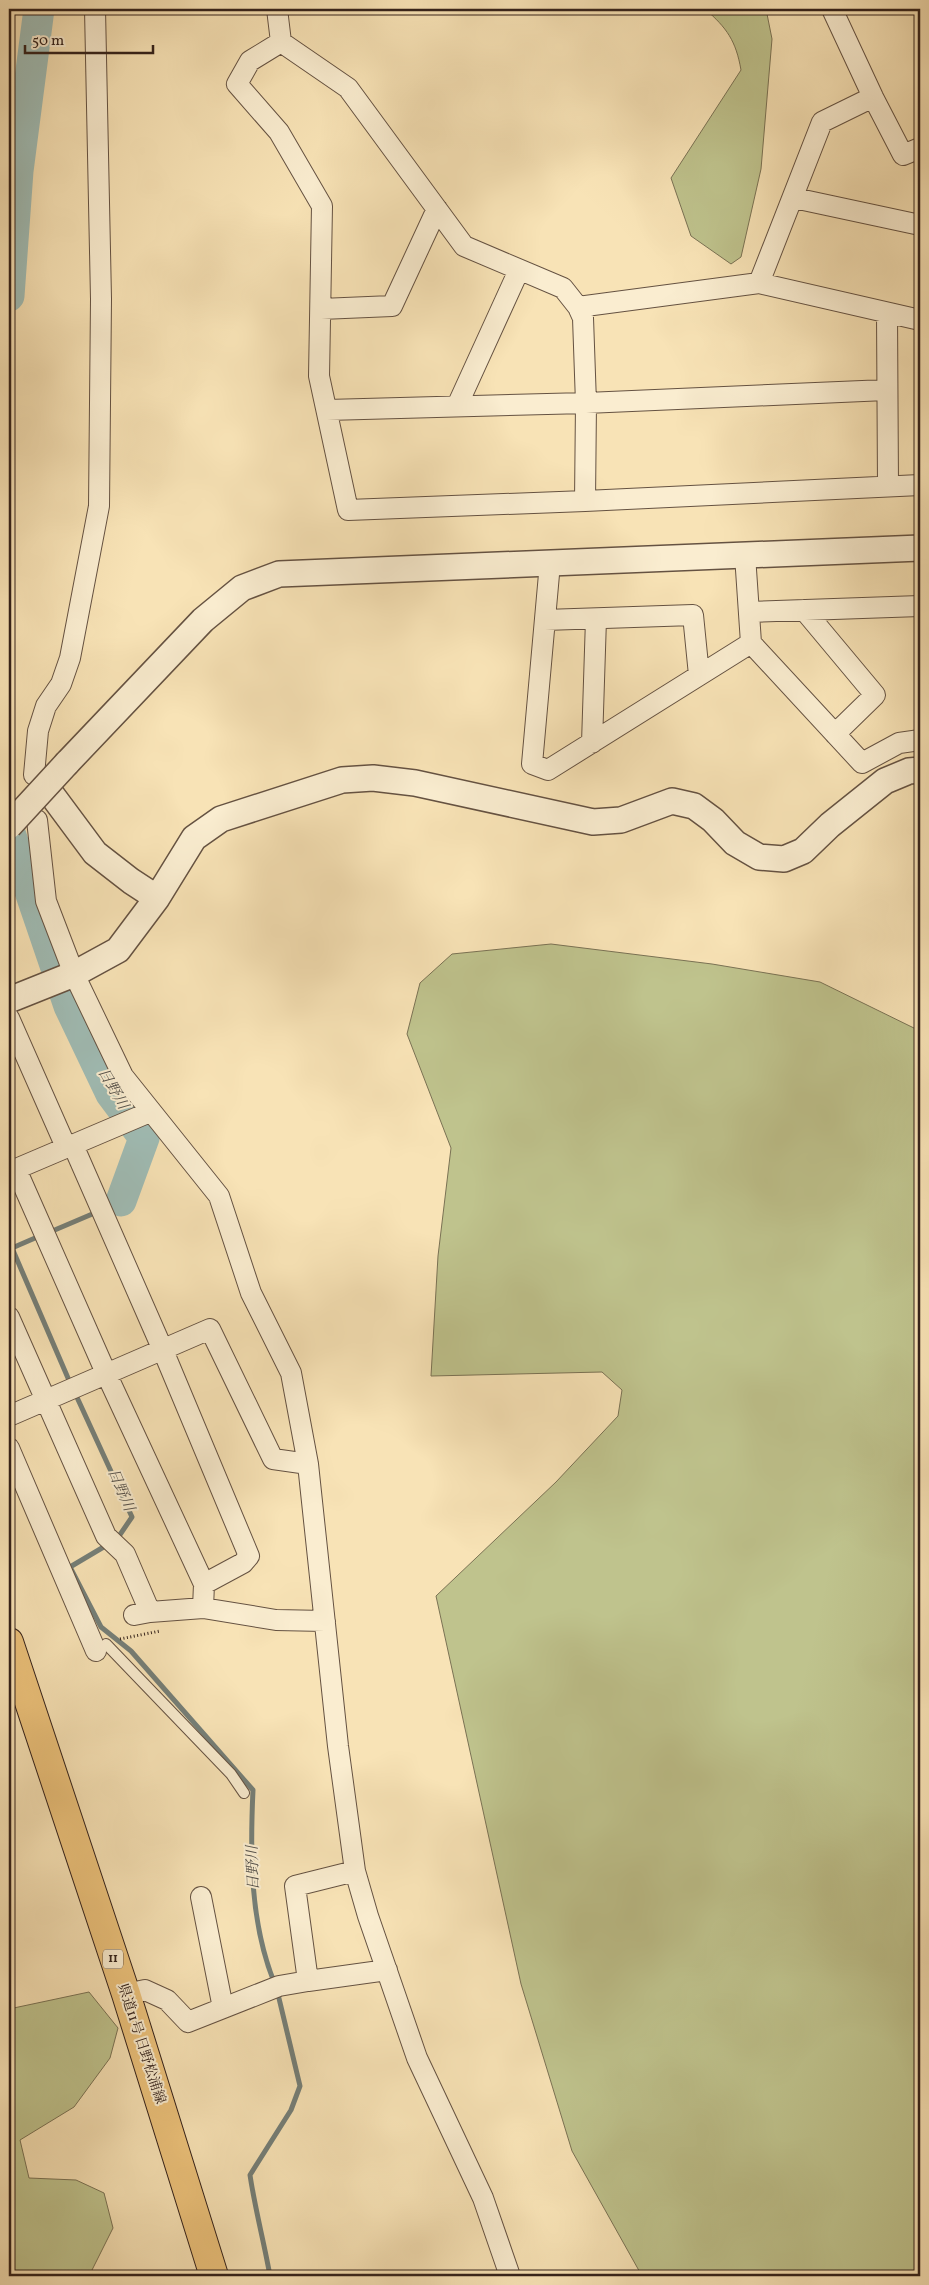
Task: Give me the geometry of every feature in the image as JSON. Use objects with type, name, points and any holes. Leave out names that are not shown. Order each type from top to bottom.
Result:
[{"type":"main road","name":"県道11号 日野松浦線","points":[[9,1642],[126,1994],[214,2276]]},
{"type":"street","points":[[95,9],[101,299],[99,506],[70,658],[60,684],[46,706],[38,731],[40,781],[95,853],[131,881],[157,898]]},
{"type":"street","points":[[277,9],[281,42],[348,88],[464,246],[562,288],[578,307],[583,318],[586,403],[585,501]]},
{"type":"street","points":[[832,9],[873,97],[903,155],[920,148]]},
{"type":"street","points":[[281,42],[250,61],[236,84],[280,132],[322,206],[320,376],[348,510],[920,485]]},
{"type":"street","points":[[759,283],[794,198],[822,122],[873,97]]},
{"type":"street","points":[[794,198],[920,225]]},
{"type":"street","points":[[320,309],[392,306],[437,209]]},
{"type":"street","points":[[457,406],[520,270]]},
{"type":"street","points":[[578,307],[759,283],[920,320]]},
{"type":"street","points":[[887,313],[888,486]]},
{"type":"street","points":[[327,410],[586,403],[886,390]]},
{"type":"street","points":[[9,826],[40,781],[67,763],[203,620],[242,588],[279,574],[920,548]]},
{"type":"street","points":[[744,555],[751,643],[862,763],[899,742],[920,740]]},
{"type":"street","points":[[550,563],[532,764],[548,770],[751,643]]},
{"type":"street","points":[[749,612],[920,606]]},
{"type":"street","points":[[804,610],[875,695],[835,734]]},
{"type":"street","points":[[545,620],[693,615],[700,675]]},
{"type":"street","points":[[592,743],[596,619]]},
{"type":"street","points":[[9,1000],[74,974],[118,950],[157,898],[194,838],[221,819],[342,780],[373,778],[415,783],[593,822],[621,820],[672,801],[694,806],[713,820],[735,843],[759,857],[784,859],[803,851],[830,825],[885,781],[909,771],[920,770]]},
{"type":"street","points":[[37,820],[46,901],[74,974],[124,1076],[150,1112],[218,1196],[251,1293],[291,1374],[308,1464],[338,1746],[355,1871],[368,1916],[417,2058],[483,2198],[510,2276]]},
{"type":"street","points":[[9,1018],[162,1348],[249,1556],[243,1563],[204,1584]]},
{"type":"street","points":[[150,1112],[12,1170],[204,1584],[203,1608]]},
{"type":"street","points":[[9,1317],[106,1536],[125,1554],[142,1613],[203,1608],[276,1620],[325,1622]]},
{"type":"street","points":[[9,1416],[162,1348],[210,1329],[273,1459],[308,1464]]},
{"type":"street","points":[[9,1448],[101,1647]]},
{"type":"street","points":[[308,1981],[295,1886],[355,1871]]},
{"type":"street","points":[[201,1898],[223,2008]]},
{"type":"street","points":[[126,1994],[144,1990],[166,2000],[188,2022],[279,1986],[387,1970]]},
{"type":"lane","points":[[101,1647],[231,1774],[244,1793]]},
{"type":"path","points":[[101,1647],[130,1636],[162,1631]]},
{"type":"green space","points":[[705,9],[766,9],[772,39],[761,169],[741,257],[731,264],[691,236],[671,178],[741,70],[733,43],[725,29]]},
{"type":"green space","points":[[551,944],[712,964],[820,982],[920,1031],[920,2276],[642,2276],[572,2151],[521,1984],[436,1596],[556,1482],[618,1416],[622,1390],[602,1372],[431,1376],[438,1256],[451,1148],[407,1034],[420,983],[452,954]]},
{"type":"green space","points":[[89,1992],[118,2028],[110,2058],[74,2107],[20,2140],[29,2178],[76,2180],[104,2193],[113,2228],[89,2276],[9,2276],[9,2009]]},
{"type":"waterway","name":"日野川","points":[[9,296],[18,171],[39,9]]},
{"type":"waterway","name":"日野川","points":[[9,830],[69,1006],[111,1094],[144,1138],[121,1201]]},
{"type":"waterway","name":"日野川","points":[[105,1208],[121,1201]]},
{"type":"waterway","name":"日野川","points":[[50,1232],[97,1212]]},
{"type":"waterway","name":"日野川","points":[[42,1235],[12,1248],[71,1385]]},
{"type":"waterway","name":"日野川","points":[[75,1393],[132,1517],[117,1539]]},
{"type":"waterway","name":"日野川","points":[[107,1545],[70,1567],[101,1627],[131,1651],[253,1790],[253,1888],[260,1936],[274,1982]]},
{"type":"waterway","name":"日野川","points":[[270,2276],[250,2175],[291,2110],[300,2086],[277,1990]]}]
